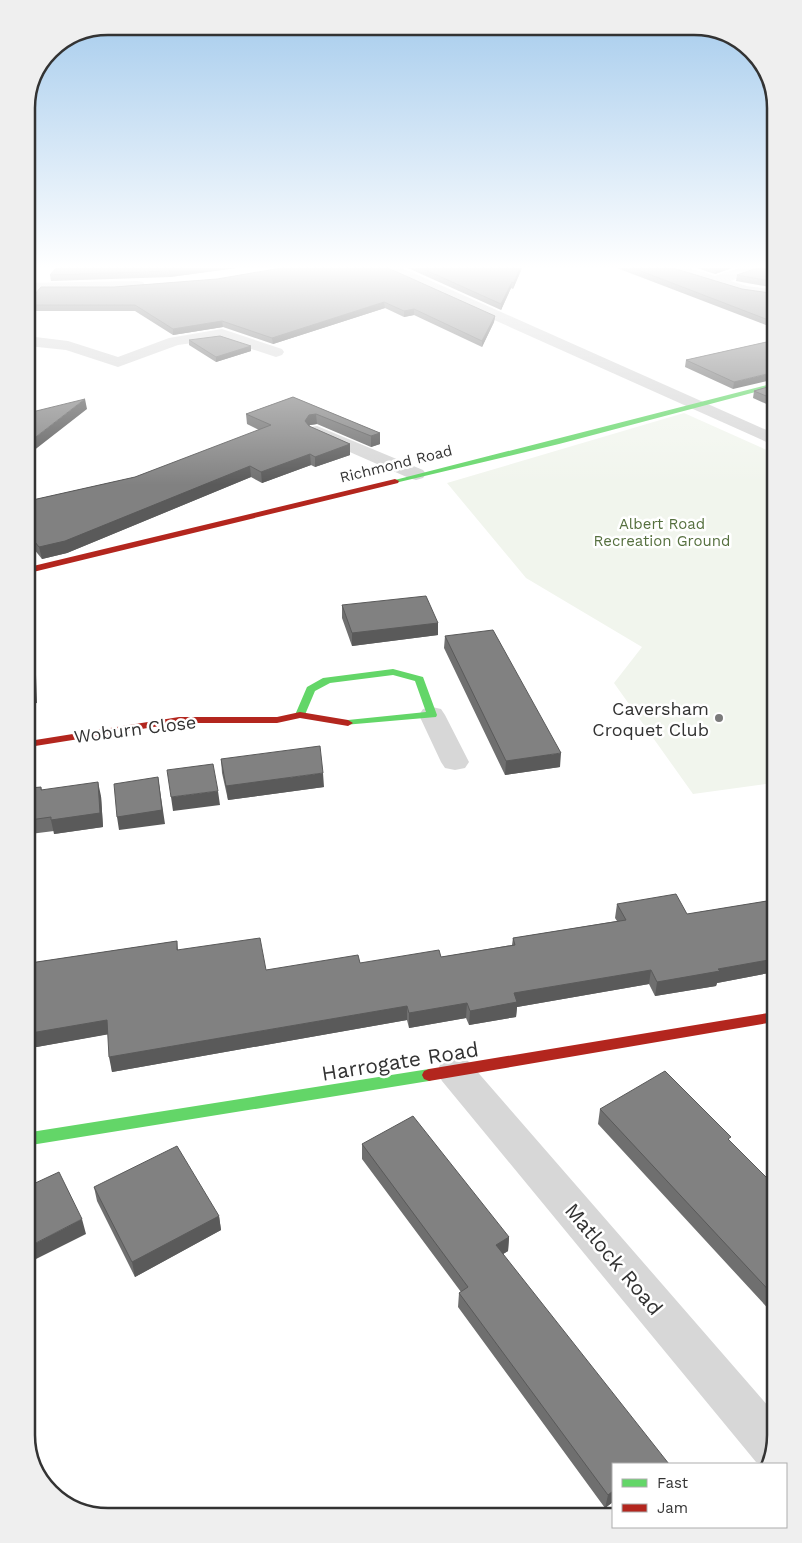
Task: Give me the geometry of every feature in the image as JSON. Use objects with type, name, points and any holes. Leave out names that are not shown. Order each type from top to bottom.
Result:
[{"type":"street","points":[[35,342],[68,346],[118,362],[182,340]]},
{"type":"street","points":[[240,340],[276,352]]},
{"type":"street","points":[[550,340],[767,437]]},
{"type":"street","name":"Richmond Road","points":[[35,568],[416,474],[556,442],[767,387]]},
{"type":"street","points":[[316,431],[416,474]]},
{"type":"street","points":[[300,716],[311,689],[328,680],[393,672],[419,679],[432,716],[455,762]]},
{"type":"street","name":"Woburn Close","points":[[35,743],[179,720],[276,720],[300,716],[345,723],[432,716]]},
{"type":"street","name":"Harrogate Road","points":[[35,1139],[767,1018]]},
{"type":"street","name":"Matlock Road","points":[[455,1071],[767,1439]]},
{"type":"green space","name":"Albert Road Recreation Ground","points":[[684,413],[767,450],[767,784],[693,794],[614,683],[642,647],[526,578],[447,483]]},
{"type":"building","points":[[189,340],[232,340],[251,346],[216,357]]},
{"type":"building","points":[[767,342],[767,374],[734,382],[686,360]]},
{"type":"building","points":[[767,387],[767,396],[754,391]]},
{"type":"building","points":[[293,397],[380,433],[371,436],[316,414],[309,415],[305,421],[309,426],[350,444],[315,457],[310,454],[261,472],[250,466],[65,541],[39,547],[35,542],[35,499],[135,477],[271,425],[246,414]]},
{"type":"building","points":[[85,399],[35,438],[35,411]]},
{"type":"building","points":[[426,596],[438,623],[352,633],[342,605]]},
{"type":"building","points":[[493,630],[561,753],[506,761],[445,636]]},
{"type":"building","points":[[320,746],[323,773],[226,786],[221,759]]},
{"type":"building","points":[[213,764],[218,791],[171,797],[167,770]]},
{"type":"building","points":[[158,777],[162,810],[117,817],[114,784]]},
{"type":"building","points":[[98,782],[100,813],[51,820],[51,817],[35,819],[35,788],[41,787],[41,790]]},
{"type":"building","points":[[676,894],[687,914],[767,901],[767,960],[657,982],[651,970],[514,993],[517,1002],[470,1011],[467,1003],[409,1013],[407,1006],[109,1057],[107,1020],[35,1032],[35,962],[177,941],[177,950],[260,938],[266,970],[358,955],[360,963],[439,950],[441,957],[515,945],[513,938],[626,920],[617,904]]},
{"type":"building","points":[[665,1071],[731,1137],[728,1139],[767,1178],[767,1288],[600,1109]]},
{"type":"building","points":[[413,1116],[509,1237],[496,1245],[668,1463],[612,1463],[612,1492],[608,1495],[459,1293],[468,1287],[362,1144]]},
{"type":"building","points":[[177,1146],[219,1216],[132,1262],[94,1187]]},
{"type":"building","points":[[59,1172],[82,1219],[35,1243],[35,1183]]},
{"type":"traffic: fast","points":[[395,481],[556,442],[767,387]]},
{"type":"traffic: fast","points":[[300,715],[311,689],[327,680],[393,672],[419,679],[432,715],[348,723]]},
{"type":"traffic: fast","points":[[35,1138],[429,1075]]},
{"type":"traffic: jam","points":[[35,569],[395,481]]},
{"type":"traffic: jam","points":[[35,743],[179,720],[277,720],[300,715],[348,723]]},
{"type":"traffic: jam","points":[[429,1075],[767,1018]]},
{"type":"place","name":"Caversham Croquet Club","points":[[719,718]]}]
